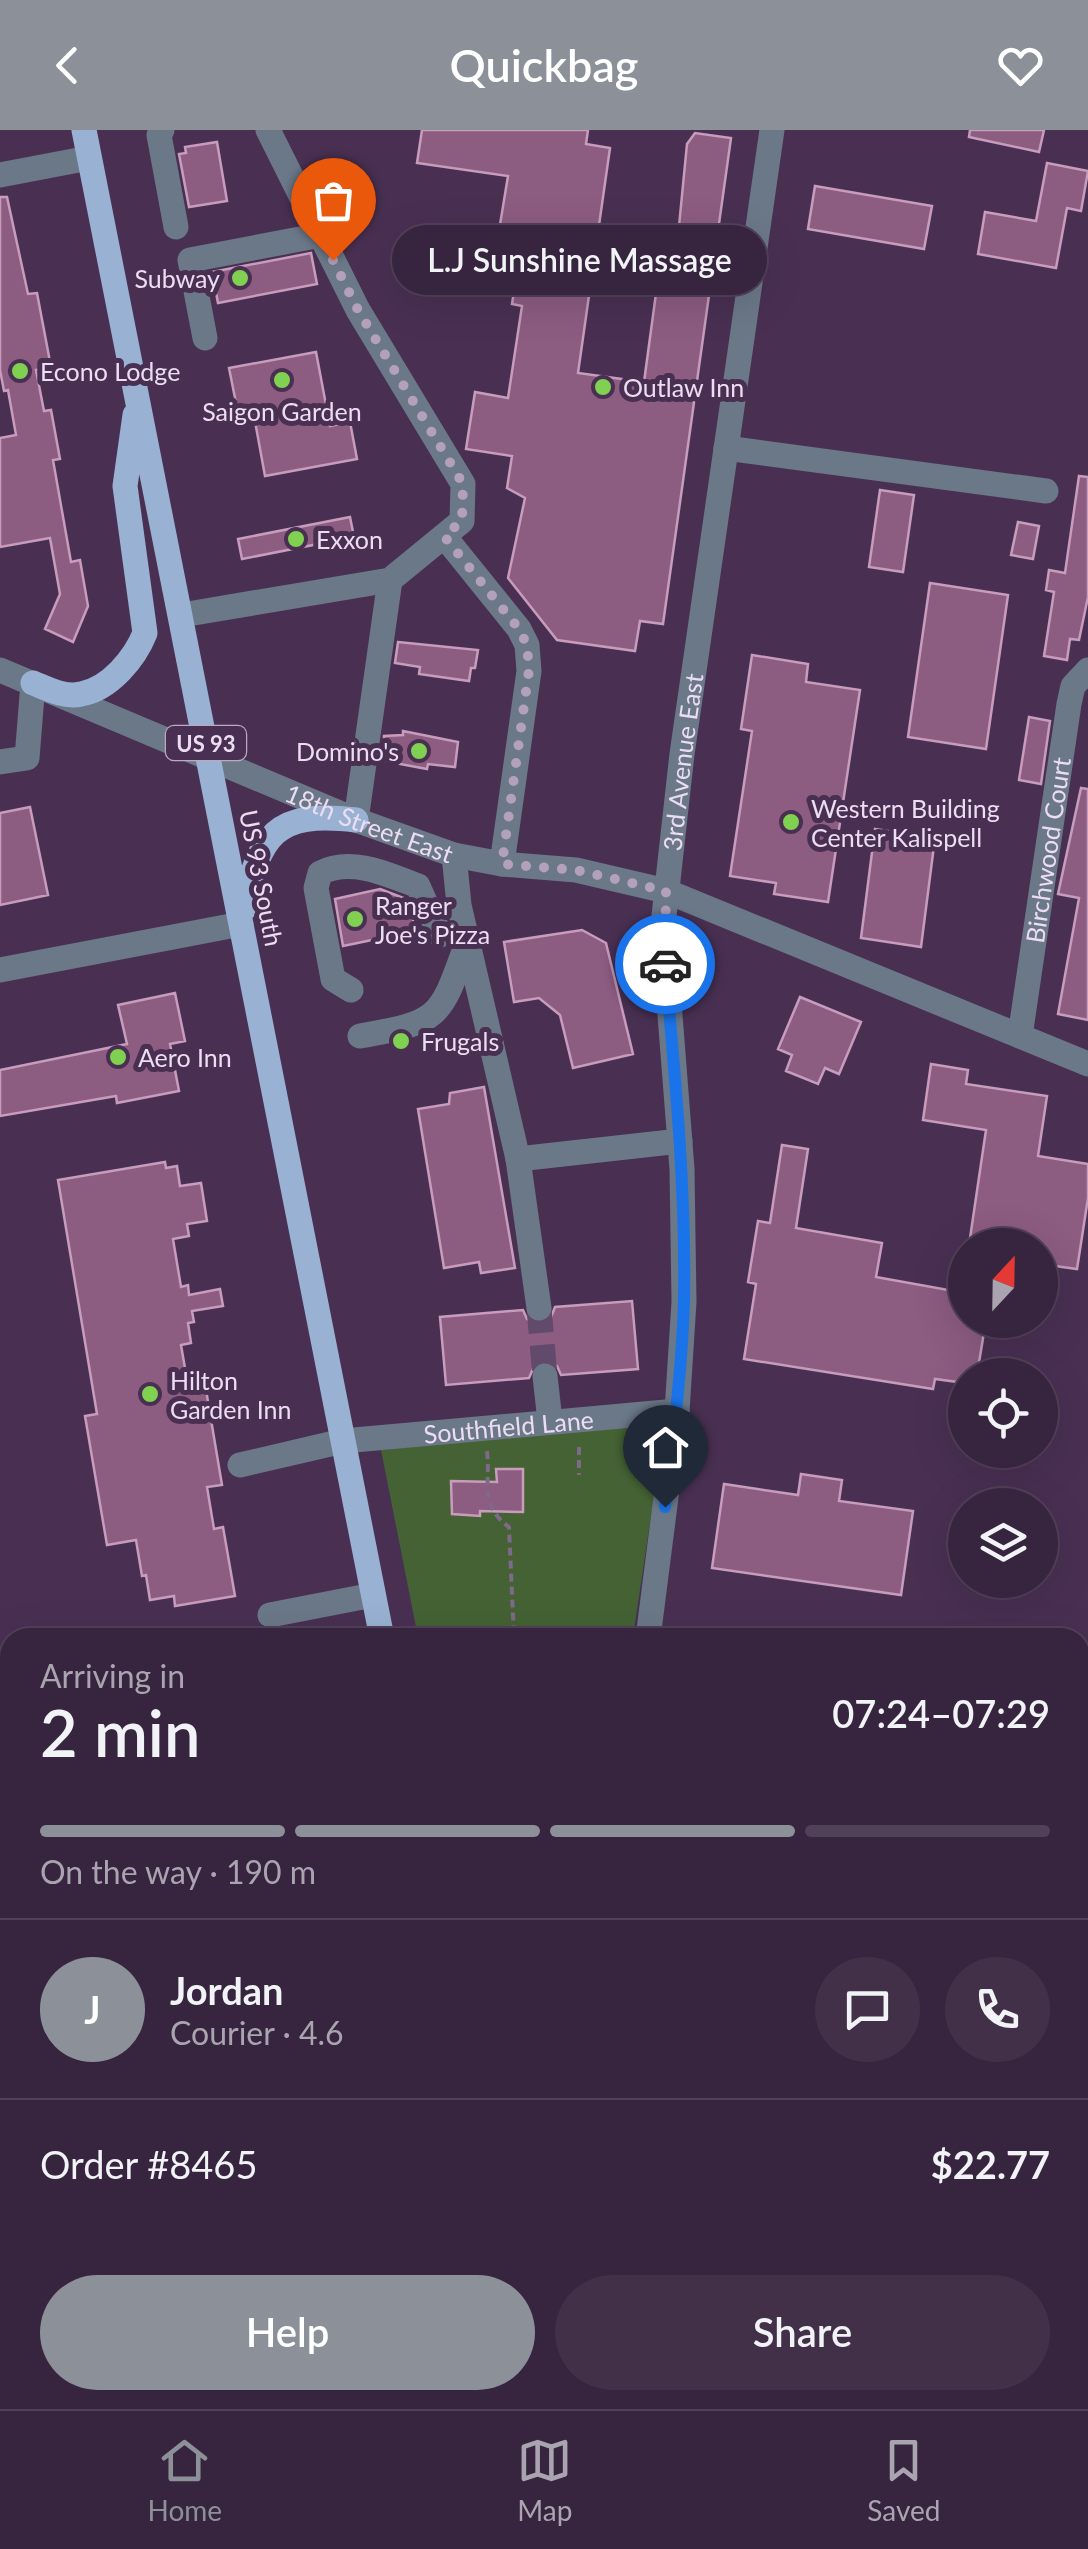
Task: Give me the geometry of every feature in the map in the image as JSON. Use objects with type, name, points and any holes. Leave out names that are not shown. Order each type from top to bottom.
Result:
[{"type":"main road","name":"US 93 South","points":[[84,130],[380,1628]]},
{"type":"main road","points":[[33,683],[62,694],[81,694],[96,688],[127,664],[145,633],[125,486],[138,396]]},
{"type":"main road","points":[[241,924],[252,868],[261,847],[278,831],[321,816],[356,820]]},
{"type":"street","points":[[162,130],[159,135],[176,227]]},
{"type":"street","points":[[182,615],[390,580],[462,521],[463,484],[358,310],[268,130]]},
{"type":"street","name":"3rd Avenue East","points":[[649,1628],[677,1410],[684,1302],[680,1140],[664,963],[666,891],[772,130]]},
{"type":"street","points":[[0,175],[89,158]]},
{"type":"street","points":[[205,338],[190,260],[321,235]]},
{"type":"street","points":[[726,448],[1046,491]]},
{"type":"street","points":[[444,536],[519,629],[527,645],[529,670],[502,864]]},
{"type":"street","points":[[356,820],[390,580]]},
{"type":"street","name":"18th Street East","points":[[0,670],[356,820],[454,855],[502,864],[576,870],[666,891],[1088,1064]]},
{"type":"street","name":"Birchwood Court","points":[[1020,1036],[1069,704],[1073,686],[1088,670]]},
{"type":"street","points":[[0,762],[27,758],[33,683]]},
{"type":"street","points":[[454,855],[458,905],[518,1159],[540,1308]]},
{"type":"street","points":[[351,990],[334,979],[316,888],[320,873],[334,866],[359,867],[418,886],[440,935]]},
{"type":"street","points":[[0,970],[241,924]]},
{"type":"street","points":[[360,1036],[404,1028],[432,1016],[449,993],[467,943]]},
{"type":"street","points":[[518,1159],[680,1140]]},
{"type":"street","points":[[545,1376],[550,1420]]},
{"type":"street","name":"Southfield Lane","points":[[240,1465],[343,1441],[677,1410]]},
{"type":"street","points":[[270,1616],[373,1595]]},
{"type":"path","points":[[579,1446],[579,1475]]},
{"type":"path","points":[[487,1451],[487,1498],[495,1516],[509,1526],[514,1628]]},
{"type":"green space","points":[[665,1421],[634,1628],[416,1628],[381,1450]]},
{"type":"building","name":"Outlaw Inn","points":[[422,130],[588,130],[586,144],[610,148],[578,373],[644,382],[657,286],[673,288],[687,144],[695,133],[731,138],[663,624],[640,621],[635,651],[557,640],[508,578],[525,498],[507,488],[512,456],[466,449],[475,392],[508,398],[522,306],[512,304],[519,259],[495,255],[508,176],[417,163]]},
{"type":"building","points":[[970,130],[1044,130],[1039,152],[969,137]]},
{"type":"building","points":[[217,142],[227,201],[189,207],[179,154],[186,153],[185,147]]},
{"type":"building","points":[[1047,163],[1088,171],[1081,211],[1067,208],[1056,268],[978,254],[985,212],[1036,221]]},
{"type":"building","points":[[815,186],[932,206],[924,249],[808,229]]},
{"type":"building","points":[[0,197],[7,197],[28,294],[37,293],[51,367],[36,370],[44,411],[51,410],[60,459],[53,460],[71,562],[80,560],[88,606],[73,642],[45,629],[60,594],[50,538],[0,547],[0,438],[16,435],[0,370]]},
{"type":"building","points":[[311,253],[317,284],[218,303],[212,272]]},
{"type":"building","points":[[316,352],[330,426],[350,422],[357,459],[265,476],[252,405],[237,408],[229,368]]},
{"type":"building","points":[[1079,476],[1088,477],[1088,597],[1079,640],[1070,639],[1067,660],[1044,656],[1054,592],[1046,590],[1049,570],[1065,573]]},
{"type":"building","points":[[880,490],[914,495],[903,572],[869,567]]},
{"type":"building","points":[[350,517],[354,537],[242,559],[238,539]]},
{"type":"building","points":[[1018,522],[1039,526],[1033,559],[1011,555]]},
{"type":"building","points":[[930,583],[1008,595],[986,749],[908,737]]},
{"type":"building","points":[[398,642],[478,650],[475,668],[471,668],[469,681],[419,674],[420,667],[395,663]]},
{"type":"building","points":[[752,655],[808,664],[806,682],[860,690],[828,902],[774,894],[776,883],[730,876],[752,731],[741,729]]},
{"type":"building","points":[[1029,717],[1050,721],[1041,784],[1019,780]]},
{"type":"building","points":[[403,731],[458,742],[455,767],[428,764],[427,769],[384,761],[384,736],[403,735]]},
{"type":"building","points":[[1081,788],[1088,789],[1088,1020],[1058,1014],[1079,898],[1058,894]]},
{"type":"building","points":[[30,807],[48,895],[0,905],[0,813]]},
{"type":"building","points":[[875,829],[935,838],[921,947],[861,938]]},
{"type":"building","points":[[380,889],[406,899],[415,926],[410,927],[411,932],[343,946],[335,899]]},
{"type":"building","points":[[582,930],[606,943],[633,1054],[573,1068],[560,1015],[539,998],[514,1002],[504,942]]},
{"type":"building","name":"Aero Inn","points":[[175,993],[185,1041],[170,1044],[179,1091],[117,1103],[116,1096],[0,1116],[0,1070],[127,1044],[118,1005]]},
{"type":"building","points":[[800,997],[861,1022],[839,1074],[825,1068],[818,1084],[786,1071],[792,1055],[778,1049]]},
{"type":"building","points":[[931,1064],[968,1070],[966,1084],[1047,1096],[1038,1156],[1088,1164],[1088,1198],[1077,1269],[1058,1266],[1058,1228],[972,1228],[986,1130],[923,1120]]},
{"type":"building","points":[[484,1087],[515,1268],[481,1273],[479,1262],[444,1268],[418,1109],[449,1104],[450,1093]]},
{"type":"building","points":[[782,1145],[808,1149],[796,1228],[882,1243],[876,1277],[948,1290],[948,1338],[983,1338],[980,1358],[948,1358],[948,1381],[935,1379],[933,1389],[744,1359],[756,1284],[748,1282],[758,1221],[770,1223]]},
{"type":"building","name":"Hilton Garden Inn","points":[[165,1162],[166,1168],[177,1166],[180,1186],[201,1183],[207,1221],[187,1224],[189,1236],[173,1239],[181,1287],[188,1285],[189,1295],[220,1289],[223,1306],[192,1311],[194,1322],[188,1323],[191,1343],[181,1345],[186,1374],[203,1372],[222,1485],[207,1487],[214,1529],[223,1527],[235,1596],[175,1606],[174,1596],[150,1600],[136,1540],[107,1545],[85,1416],[97,1414],[58,1180]]},
{"type":"building","points":[[632,1301],[638,1369],[561,1375],[557,1366],[544,1360],[535,1364],[529,1378],[446,1385],[440,1317],[523,1310],[527,1319],[540,1324],[550,1320],[555,1307]]},
{"type":"building","points":[[496,1469],[523,1469],[523,1512],[452,1514],[451,1481],[497,1482]]},
{"type":"building","points":[[801,1474],[842,1480],[839,1501],[913,1511],[901,1595],[712,1568],[724,1484],[798,1495]]},
{"type":"tunnel","points":[[539,1308],[545,1376]]},
{"type":"way so far","points":[[333,260],[358,310],[463,484],[462,521],[444,536],[519,629],[527,645],[529,670],[502,864],[576,870],[666,891],[665,964]]},
{"type":"place","name":"L.J Sunshine Massage","points":[[333,260]]},
{"type":"place","name":"Subway","points":[[240,278]]},
{"type":"place","name":"Econo Lodge","points":[[20,371]]},
{"type":"place","name":"Saigon Garden","points":[[282,380]]},
{"type":"place","name":"Outlaw Inn","points":[[603,387]]},
{"type":"place","name":"Exxon","points":[[296,539]]},
{"type":"place","name":"Domino's","points":[[419,751]]},
{"type":"place","name":"Western Building Center Kalispell","points":[[791,822]]},
{"type":"place","name":"Ranger Joe's Pizza","points":[[355,919]]},
{"type":"place","name":"Frugals","points":[[401,1041]]},
{"type":"place","name":"Aero Inn","points":[[118,1057]]},
{"type":"place","name":"Hilton Garden Inn","points":[[150,1394]]},
{"type":"route","points":[[665,964],[679,1119],[684,1268],[677,1410],[665,1507]]}]
